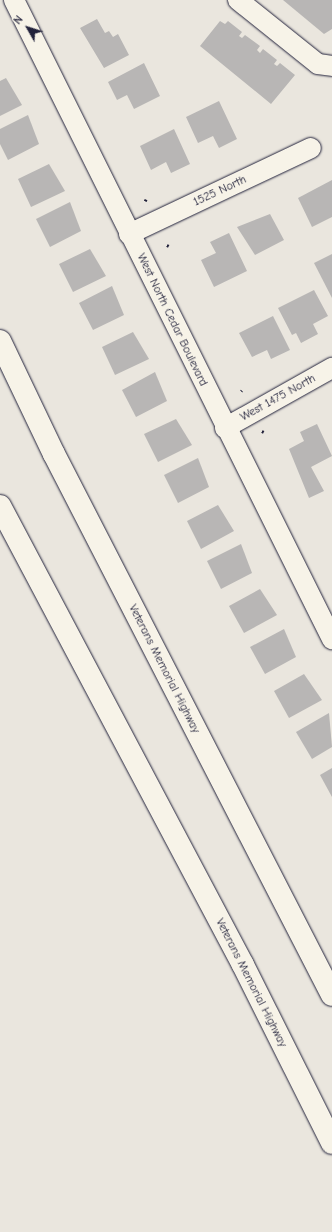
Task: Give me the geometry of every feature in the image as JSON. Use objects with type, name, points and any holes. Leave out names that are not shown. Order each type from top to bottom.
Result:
[{"type":"highway","name":"Veterans Memorial Highway","points":[[0,340],[54,454],[332,995]]},
{"type":"highway","name":"Veterans Memorial Highway","points":[[0,506],[240,958],[332,1143]]},
{"type":"street","name":"West North Cedar Boulevard","points":[[14,0],[225,428],[332,639]]},
{"type":"street","points":[[238,0],[318,64],[332,66]]},
{"type":"street","name":"1525 North","points":[[129,234],[311,148]]},
{"type":"street","name":"West 1475 North","points":[[225,428],[332,368]]},
{"type":"building","points":[[283,0],[332,0],[332,29],[324,34]]},
{"type":"building","points":[[97,19],[105,33],[109,31],[113,37],[118,34],[129,55],[104,68],[80,28]]},
{"type":"building","points":[[220,21],[225,24],[228,21],[242,32],[239,36],[242,38],[245,35],[260,46],[257,50],[260,53],[263,49],[277,60],[274,64],[277,66],[280,63],[295,75],[271,104],[200,46]]},
{"type":"building","points":[[144,63],[160,96],[134,109],[127,95],[117,100],[108,82]]},
{"type":"building","points":[[6,78],[22,105],[0,116],[0,81]]},
{"type":"building","points":[[219,101],[237,139],[219,148],[213,136],[198,143],[186,117]]},
{"type":"building","points":[[28,115],[39,144],[8,160],[0,144],[0,129]]},
{"type":"building","points":[[174,129],[190,164],[171,173],[166,162],[151,170],[140,146]]},
{"type":"building","points":[[49,164],[65,191],[31,207],[18,179]]},
{"type":"building","points":[[332,180],[332,217],[312,227],[298,198]]},
{"type":"building","points":[[70,202],[81,231],[50,247],[36,219]]},
{"type":"building","points":[[270,214],[284,240],[255,255],[237,227]]},
{"type":"building","points":[[229,233],[247,271],[214,287],[201,260],[216,253],[210,242]]},
{"type":"building","points":[[90,249],[106,276],[73,292],[59,264]]},
{"type":"building","points":[[332,254],[332,298],[314,263]]},
{"type":"building","points":[[112,286],[124,315],[93,330],[79,303]]},
{"type":"building","points":[[314,290],[328,316],[313,324],[318,334],[301,343],[296,333],[292,335],[278,308]]},
{"type":"building","points":[[273,316],[290,350],[271,359],[267,350],[252,357],[239,333]]},
{"type":"building","points":[[133,332],[149,359],[115,375],[102,347]]},
{"type":"building","points":[[155,372],[167,401],[136,417],[122,390]]},
{"type":"building","points":[[176,419],[192,445],[158,462],[144,434]]},
{"type":"building","points":[[317,424],[332,456],[311,467],[324,491],[309,498],[289,449],[304,441],[300,432]]},
{"type":"building","points":[[198,458],[209,487],[178,503],[164,475]]},
{"type":"building","points":[[218,505],[234,531],[201,549],[187,521]]},
{"type":"building","points":[[241,544],[252,573],[221,589],[207,561]]},
{"type":"building","points":[[260,589],[277,615],[244,633],[229,606]]},
{"type":"building","points":[[284,629],[296,657],[265,674],[250,647]]},
{"type":"building","points":[[304,674],[322,700],[289,718],[274,691]]},
{"type":"building","points":[[329,713],[332,747],[312,759],[296,732]]},
{"type":"building","points":[[332,768],[332,797],[320,775]]}]
